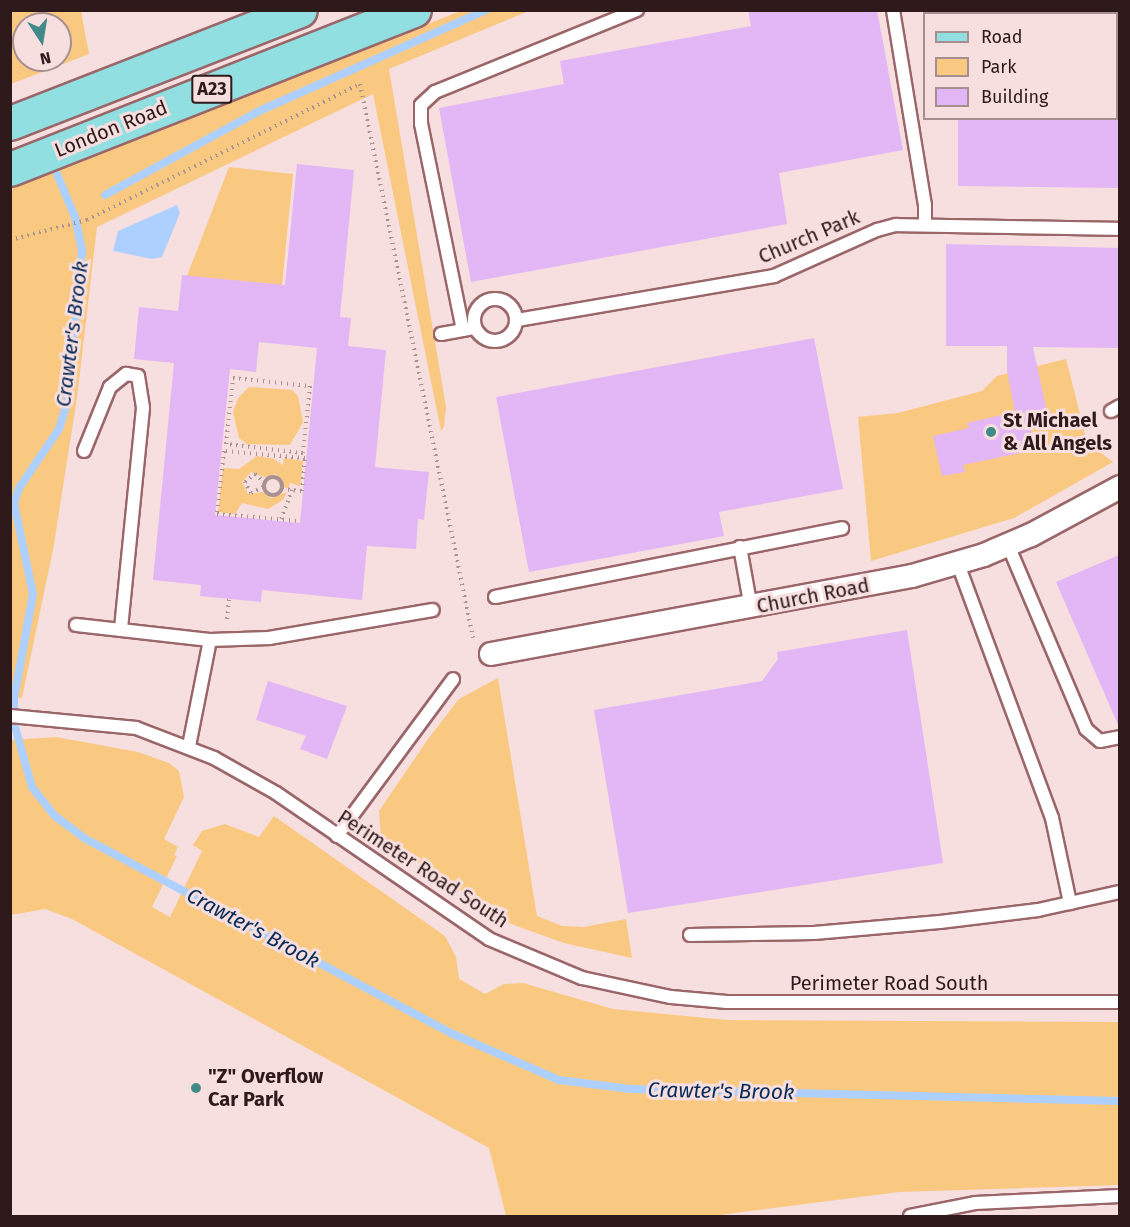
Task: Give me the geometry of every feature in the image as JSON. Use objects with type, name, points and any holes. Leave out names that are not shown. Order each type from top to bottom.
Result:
[{"type":"main road","name":"A23","points":[[10,123],[300,10]]},
{"type":"main road","name":"London Road","points":[[10,169],[414,10]]},
{"type":"street","name":"Church Road","points":[[491,654],[751,608],[958,564],[1008,545],[1119,487]]},
{"type":"lane","points":[[469,329],[477,308],[495,298],[513,307],[517,320],[512,334],[499,341],[484,339],[469,329],[421,124],[421,105],[435,92],[637,10]]},
{"type":"lane","points":[[893,10],[925,206],[925,225]]},
{"type":"lane","name":"Church Park","points":[[517,320],[766,278],[877,230],[925,225],[1119,229]]},
{"type":"lane","points":[[441,334],[469,329]]},
{"type":"lane","points":[[84,452],[110,387],[122,376],[136,375],[142,384],[143,408],[121,630]]},
{"type":"lane","points":[[495,597],[842,528]]},
{"type":"lane","points":[[1008,545],[1086,729],[1100,741],[1119,737]]},
{"type":"lane","points":[[740,547],[751,608]]},
{"type":"lane","points":[[958,564],[1054,825],[1070,903]]},
{"type":"lane","points":[[76,625],[210,640],[269,638],[433,610]]},
{"type":"lane","points":[[189,747],[210,640]]},
{"type":"lane","points":[[337,836],[453,679]]},
{"type":"lane","name":"Perimeter Road South","points":[[10,716],[55,718],[136,728],[189,747],[259,782],[489,939],[562,971],[625,989],[727,1002],[1119,1002]]},
{"type":"lane","points":[[690,935],[843,930],[940,922],[1070,903],[1119,892]]},
{"type":"lane","points":[[910,1216],[975,1203],[1119,1196]]},
{"type":"path","points":[[10,240],[87,220],[360,84],[473,638],[491,654]]},
{"type":"path","points":[[250,372],[250,380]]},
{"type":"path","points":[[233,378],[250,380],[310,386],[303,453],[226,444],[233,378]]},
{"type":"path","points":[[282,489],[274,476],[264,484],[254,493],[245,484],[255,474],[264,484],[271,495],[282,489],[302,491],[305,458],[224,451],[217,514],[300,521]]},
{"type":"path","points":[[281,519],[292,490]]},
{"type":"green space","points":[[11,10],[81,11],[89,54],[72,61],[72,12],[12,12],[12,72],[42,72],[11,84]]},
{"type":"green space","points":[[463,10],[529,11],[389,69],[446,407],[444,427],[441,431],[373,94],[97,227],[77,398],[53,550],[22,698],[11,697],[11,189]]},
{"type":"green space","points":[[229,167],[293,174],[282,285],[187,276]]},
{"type":"green space","points":[[1066,359],[1087,442],[1113,462],[1014,518],[871,561],[858,417],[898,413],[982,391],[997,376]]},
{"type":"green space","points":[[249,387],[292,390],[298,396],[303,422],[290,445],[247,444],[239,438],[233,412],[238,398]]},
{"type":"green space","points":[[257,456],[274,459],[283,465],[284,458],[303,461],[300,486],[290,483],[289,488],[285,488],[276,474],[264,477],[251,472],[242,482],[248,494],[263,492],[271,498],[287,492],[283,500],[268,509],[242,503],[235,514],[218,512],[223,468],[239,469]]},
{"type":"green space","points":[[498,678],[537,916],[562,926],[584,927],[626,919],[632,958],[564,943],[511,924],[381,838],[379,811],[428,739],[459,699]]},
{"type":"green space","points":[[56,737],[138,752],[169,763],[179,771],[184,797],[164,839],[178,847],[174,855],[177,856],[152,907],[170,917],[202,851],[193,845],[202,831],[225,824],[259,837],[274,816],[445,936],[456,957],[459,979],[485,994],[504,984],[523,983],[613,1009],[727,1020],[1119,1022],[1119,1185],[899,1192],[712,1216],[506,1216],[489,1148],[72,919],[45,909],[11,915],[11,740]]},
{"type":"water","points":[[177,205],[180,213],[162,257],[152,259],[113,251],[118,231]]},
{"type":"building","points":[[748,10],[877,10],[903,150],[779,173],[787,224],[471,282],[439,108],[564,84],[560,61],[751,26]]},
{"type":"building","points":[[1119,118],[1119,188],[958,186],[958,120],[1118,120]]},
{"type":"building","points":[[297,164],[354,170],[340,317],[351,318],[348,346],[386,350],[375,467],[429,472],[424,520],[418,519],[416,549],[367,546],[362,600],[262,590],[261,602],[200,596],[201,585],[153,580],[174,363],[134,359],[139,307],[178,311],[182,275],[285,285]],"holes":[[[259,342],[317,348],[300,523],[215,515],[230,369],[256,372]]]},
{"type":"building","points":[[946,244],[1119,248],[1119,348],[1033,347],[1047,412],[1028,416],[1035,450],[963,465],[965,472],[942,476],[933,436],[969,428],[967,423],[1015,412],[1007,371],[1007,346],[946,346]]},
{"type":"building","points":[[814,338],[843,489],[719,512],[724,536],[529,572],[496,397]]},
{"type":"building","points":[[1119,555],[1119,727],[1056,582]]},
{"type":"building","points":[[907,630],[943,863],[628,913],[594,710],[762,681],[778,659],[777,652]]},
{"type":"building","points":[[268,681],[347,706],[327,759],[300,749],[306,736],[256,720]]},
{"type":"waterway","points":[[105,195],[257,112],[486,10]]},
{"type":"waterway","name":"Crawter's Brook","points":[[57,174],[75,217],[82,251],[66,406],[59,429],[19,488],[14,503],[33,594],[14,699],[14,723],[32,787],[55,816],[84,838],[453,1034],[559,1080],[630,1089],[1120,1101]]},
{"type":"place","name":"St Michael & All Angels","points":[[991,432]]},
{"type":"place","name":"\"Z\" Overflow Car Park","points":[[196,1088]]}]
